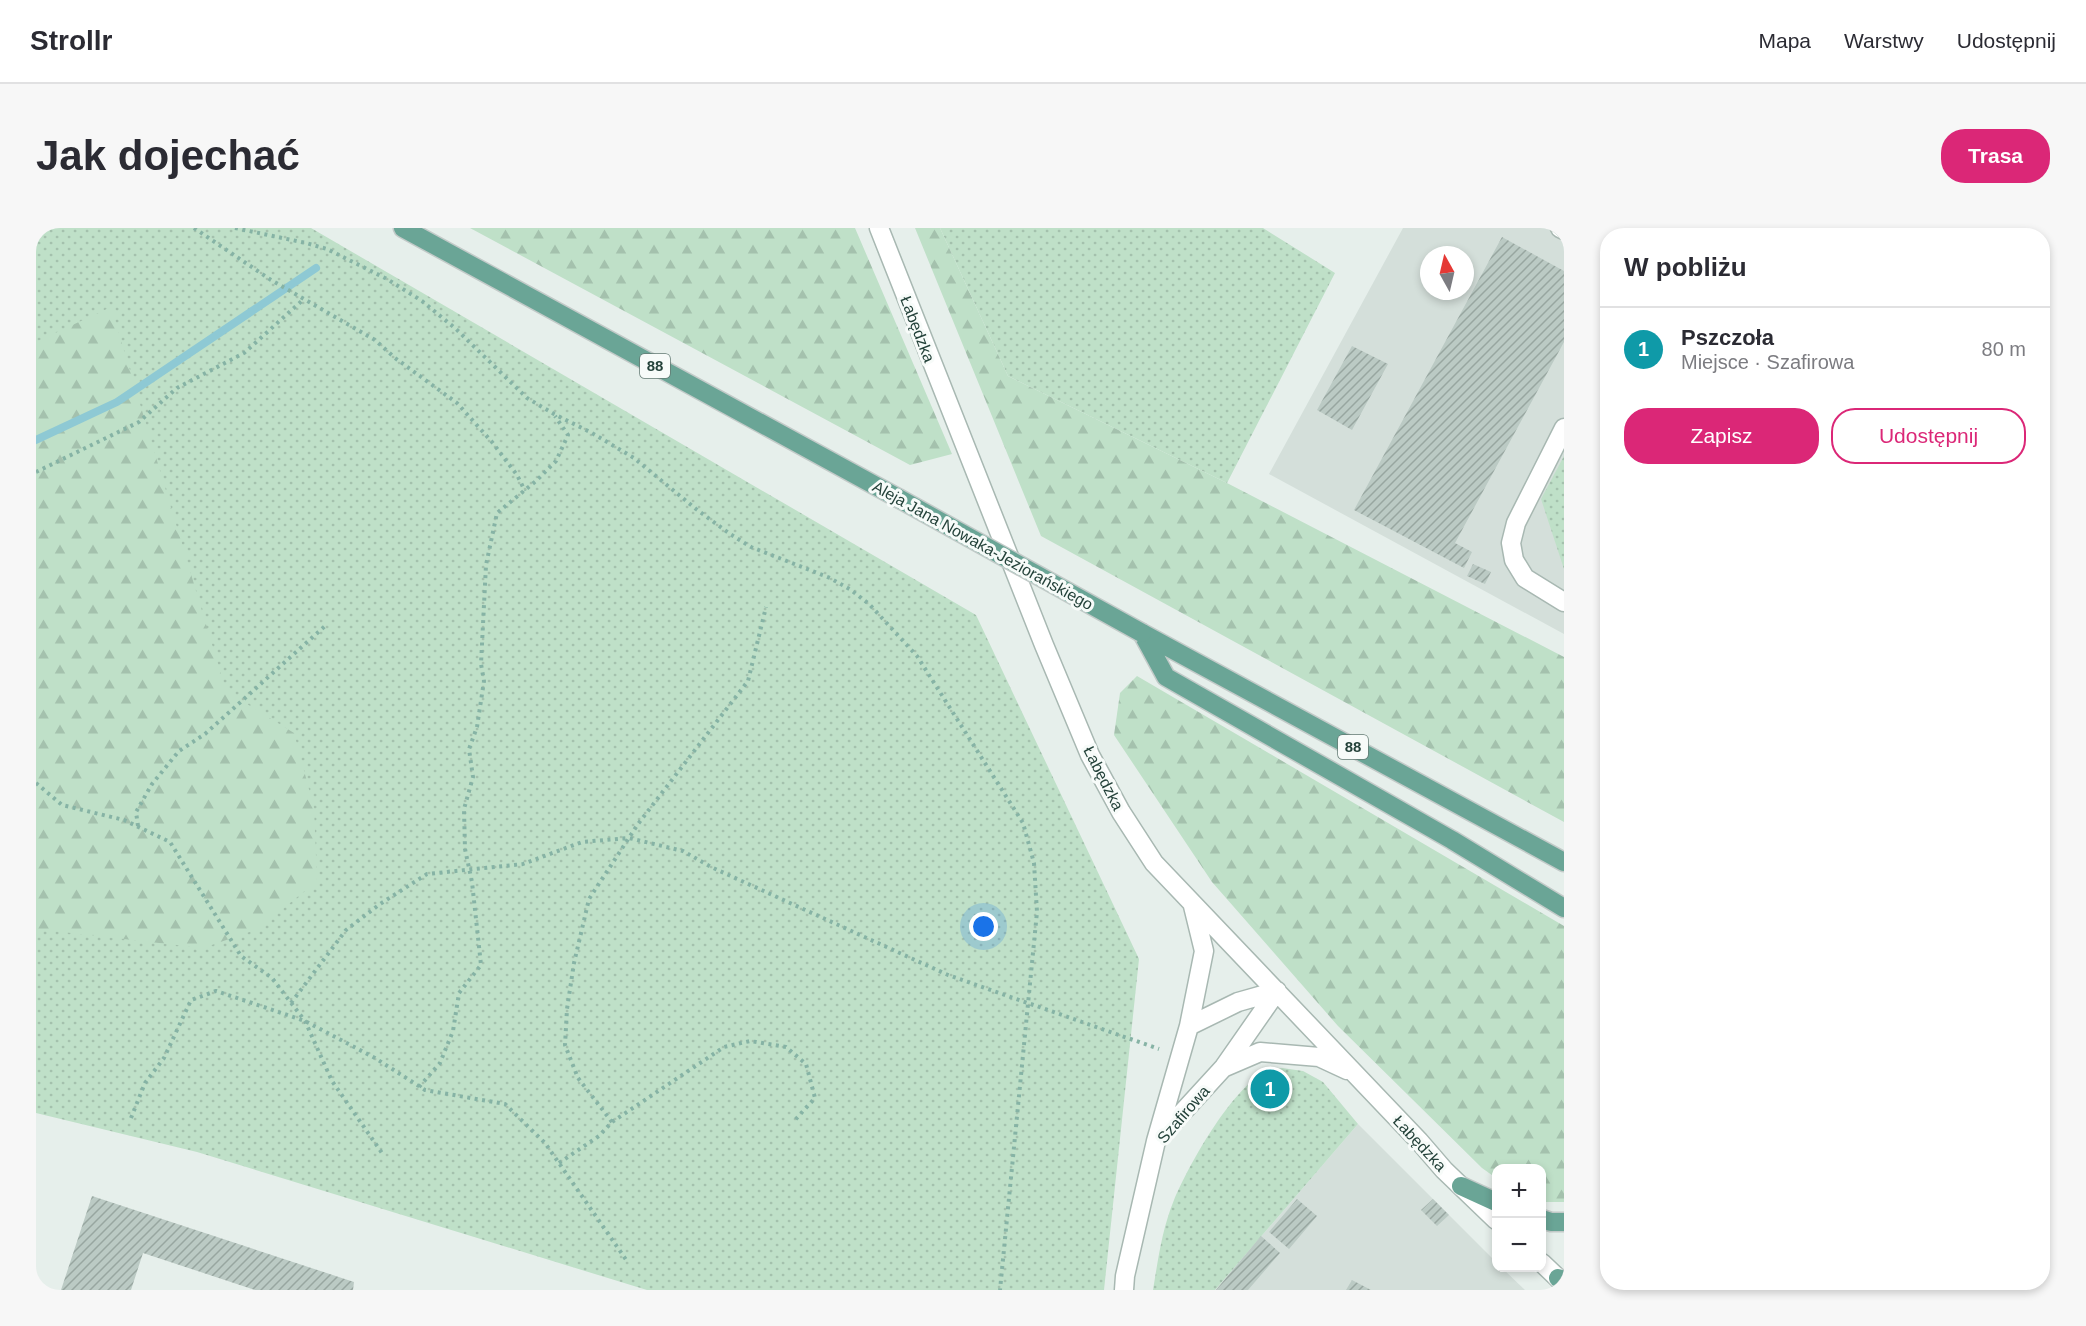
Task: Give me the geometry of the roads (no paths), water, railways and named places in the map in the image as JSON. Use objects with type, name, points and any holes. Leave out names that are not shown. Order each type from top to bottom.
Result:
[{"type":"main road","name":"Aleja Jana Nowaka-Jeziorańskiego","points":[[407,230],[1564,862]]},
{"type":"main road","points":[[1142,633],[1166,677],[1452,840],[1564,908]]},
{"type":"main road","points":[[1461,1186],[1492,1200]]},
{"type":"main road","points":[[1546,1220],[1564,1222]]},
{"type":"street","name":"Łabędzka","points":[[879,228],[1090,755],[1121,812],[1154,863],[1461,1186],[1495,1218]]},
{"type":"street","points":[[1564,428],[1516,522],[1511,543],[1514,560],[1525,578],[1564,603]]},
{"type":"street","points":[[1156,1141],[1189,1026],[1204,951],[1192,904]]},
{"type":"street","points":[[1189,1026],[1238,1002],[1277,992]]},
{"type":"street","name":"Szafirowa","points":[[1124,1290],[1125,1276],[1156,1141],[1224,1067],[1277,992]]},
{"type":"street","points":[[1224,1067],[1260,1052],[1319,1057],[1356,1075]]},
{"type":"street","points":[[1546,1267],[1562,1281]]},
{"type":"waterway","points":[[36,440],[117,402],[316,268]]},
{"type":"place","name":"Pszczoła","points":[[1270,1089]]}]
